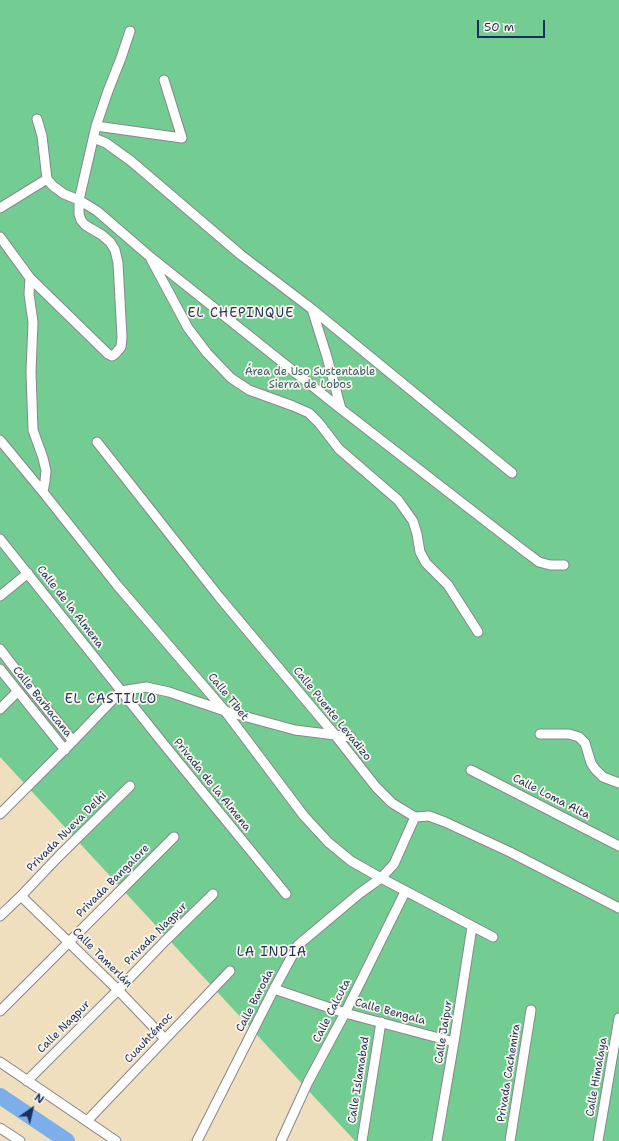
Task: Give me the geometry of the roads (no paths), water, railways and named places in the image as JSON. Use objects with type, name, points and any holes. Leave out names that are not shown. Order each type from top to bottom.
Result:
[{"type":"street","points":[[0,237],[30,278],[108,354],[112,356],[119,351],[122,337],[118,263],[115,250],[110,242],[102,235],[85,225],[81,220],[79,214],[79,200],[96,126],[122,58],[130,32]]},
{"type":"street","points":[[96,126],[182,138],[164,80]]},
{"type":"street","points":[[37,119],[42,136],[47,179],[53,186],[64,194],[79,200],[96,211],[148,255],[341,409],[539,562],[550,565],[564,565]]},
{"type":"street","points":[[94,138],[106,143],[131,161],[241,255],[312,309],[512,473]]},
{"type":"street","points":[[0,208],[47,179]]},
{"type":"street","points":[[148,255],[188,328],[207,354],[231,378],[249,390],[309,413],[319,422],[339,449],[398,500],[413,521],[420,552],[426,563],[448,585],[478,632]]},
{"type":"street","points":[[30,278],[28,294],[33,322],[31,372],[33,430],[46,471],[43,492]]},
{"type":"street","points":[[312,309],[341,409]]},
{"type":"street","name":"Calle Tibet","points":[[0,440],[117,585],[225,711],[304,816],[328,842],[351,861],[405,892],[493,937]]},
{"type":"street","name":"Calle Puente Levadizo","points":[[97,442],[220,598],[335,735],[376,787],[392,803],[415,817],[429,816],[510,852],[619,908]]},
{"type":"street","name":"Calle de la Almena","points":[[0,539],[121,691]]},
{"type":"street","points":[[0,596],[28,573]]},
{"type":"street","name":"Calle Barbacana","points":[[0,649],[73,741]]},
{"type":"street","name":"Calle Barbacana","points":[[0,669],[65,750]]},
{"type":"street","points":[[0,814],[65,750],[121,691],[146,687],[169,692],[225,711],[295,730],[351,737]]},
{"type":"street","name":"Privada de la Almena","points":[[121,691],[286,894]]},
{"type":"street","points":[[0,709],[17,692]]},
{"type":"street","points":[[540,734],[569,734],[579,737],[585,743],[594,770],[603,777],[619,783]]},
{"type":"street","name":"Calle Loma Alta","points":[[471,770],[619,846]]},
{"type":"street","name":"Privada Nueva Delhi","points":[[0,916],[58,856],[130,786]]},
{"type":"street","name":"Calle Baroda","points":[[197,1141],[298,945],[360,893],[381,878],[394,864],[415,817]]},
{"type":"street","name":"Privada Bangalore","points":[[0,1011],[174,837]]},
{"type":"street","name":"Calle Calcuta","points":[[281,1141],[308,1082],[345,1013],[405,892]]},
{"type":"street","name":"Privada Nagpur","points":[[118,990],[213,894]]},
{"type":"street","name":"Calle Tamerlán","points":[[21,896],[118,990],[165,1039]]},
{"type":"street","name":"Calle Jaipur","points":[[437,1141],[472,927]]},
{"type":"street","name":"Cuauhtémoc","points":[[87,1122],[230,971]]},
{"type":"street","name":"Calle Bengala","points":[[274,989],[345,1013],[454,1042]]},
{"type":"street","name":"Calle Nagpur","points":[[27,1081],[118,990]]},
{"type":"street","name":"Privada Cachemira","points":[[510,1141],[531,1010]]},
{"type":"street","name":"Calle Himalaya","points":[[598,1141],[617,1042],[619,1018]]},
{"type":"street","name":"Calle Islamabad","points":[[362,1141],[380,1022]]},
{"type":"street","points":[[0,1062],[116,1141]]},
{"type":"street","points":[[0,1128],[20,1141]]},
{"type":"waterway","points":[[0,1096],[67,1141]]},
{"type":"district","name":"EL CHEPINQUE","points":[[241,314]]},
{"type":"district","name":"EL CASTILLO","points":[[111,700]]},
{"type":"district","name":"LA INDIA","points":[[272,953]]},
{"type":"park label","name":"Área de Uso Sustentable Sierra de Lobos","points":[[310,378]]}]
